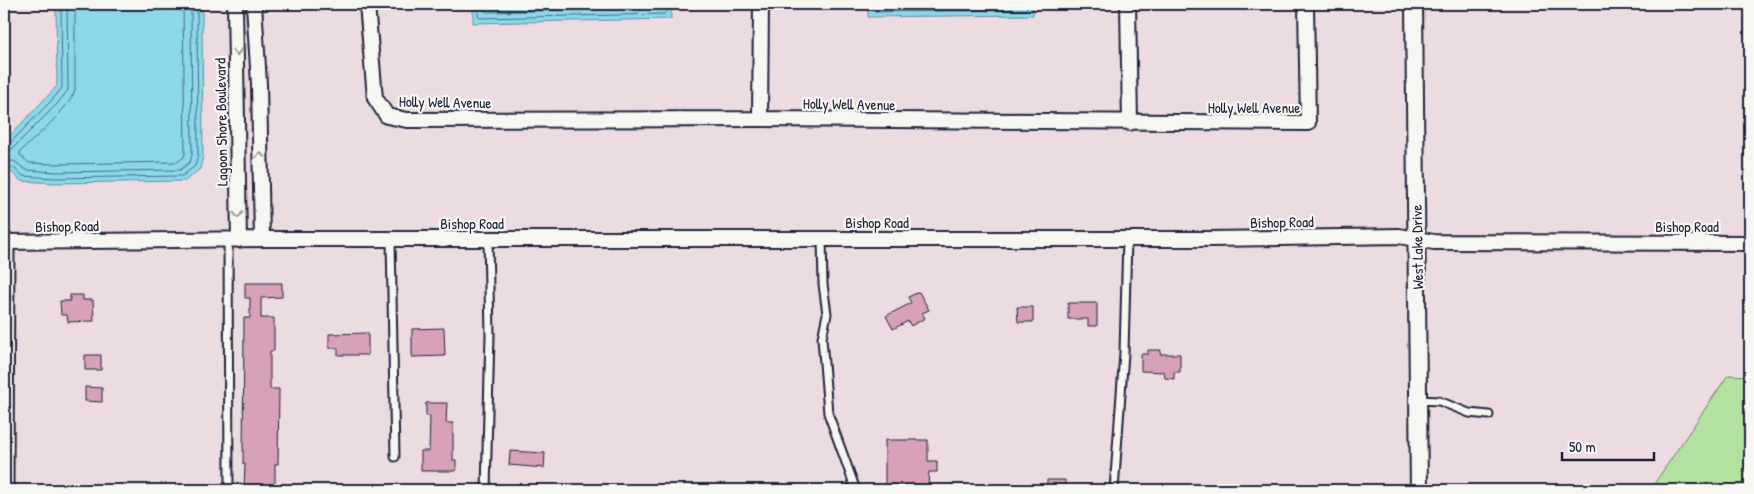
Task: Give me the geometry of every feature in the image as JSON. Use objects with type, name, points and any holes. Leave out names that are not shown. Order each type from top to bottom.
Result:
[{"type":"street","name":"Lagoon Shore Boulevard","points":[[234,240],[235,4]]},
{"type":"street","points":[[254,4],[259,84],[262,239]]},
{"type":"street","name":"Holly Well Avenue","points":[[367,4],[375,98],[387,116],[407,120],[760,119],[1308,123],[1306,4]]},
{"type":"street","points":[[760,119],[761,4]]},
{"type":"street","points":[[1128,4],[1130,123]]},
{"type":"street","name":"West Lake Drive","points":[[1414,4],[1419,490]]},
{"type":"street","name":"Bishop Road","points":[[7,242],[262,239],[1209,239],[1399,236],[1434,242],[1750,242]]},
{"type":"lane","points":[[822,238],[826,314],[822,338],[828,413],[856,490]]},
{"type":"lane","points":[[1114,490],[1124,353],[1127,238]]},
{"type":"lane","points":[[391,239],[395,457]]},
{"type":"lane","points":[[486,490],[490,335],[488,239]]},
{"type":"lane","points":[[228,490],[234,240]]},
{"type":"lane","points":[[7,242],[8,490]]},
{"type":"lane","points":[[1418,400],[1439,401],[1469,413],[1489,415]]},
{"type":"green space","points":[[1728,375],[1750,376],[1750,490],[1650,490]]},
{"type":"water","points":[[56,4],[202,4],[203,157],[200,169],[185,181],[55,183],[21,181],[11,172],[4,174],[5,141],[57,86]]},
{"type":"water","points":[[473,4],[671,4],[671,19],[473,23]]},
{"type":"water","points":[[868,4],[1033,4],[1033,15],[868,17]]},
{"type":"building","points":[[245,283],[282,283],[282,297],[261,298],[261,318],[274,318],[274,351],[270,351],[270,389],[279,389],[278,464],[275,464],[275,488],[244,487],[244,318],[250,318],[250,298],[245,298]]},
{"type":"building","points":[[919,292],[929,310],[922,313],[925,318],[911,326],[908,321],[893,329],[886,316],[911,303],[908,297]]},
{"type":"building","points":[[70,295],[83,295],[83,300],[93,300],[94,321],[68,322],[67,315],[61,315],[60,301],[70,301]]},
{"type":"building","points":[[1068,303],[1097,303],[1097,326],[1088,326],[1088,319],[1068,319]]},
{"type":"building","points":[[1017,307],[1033,307],[1033,322],[1018,322]]},
{"type":"building","points":[[444,328],[445,356],[412,357],[412,329]]},
{"type":"building","points":[[368,333],[368,355],[338,355],[338,348],[329,348],[329,334]]},
{"type":"building","points":[[1148,350],[1161,350],[1160,354],[1180,354],[1180,372],[1174,372],[1174,379],[1165,378],[1164,372],[1141,371],[1141,354],[1148,354]]},
{"type":"building","points":[[85,355],[101,355],[101,370],[85,370]]},
{"type":"building","points":[[85,387],[102,388],[102,402],[85,401]]},
{"type":"building","points":[[426,403],[447,403],[446,423],[453,423],[453,460],[456,460],[456,471],[421,471],[421,451],[429,451],[430,416],[426,416]]},
{"type":"building","points":[[885,440],[928,440],[928,461],[937,461],[937,472],[929,472],[928,486],[885,486]]},
{"type":"building","points":[[510,451],[545,453],[544,468],[509,465]]},
{"type":"building","points":[[1047,480],[1065,480],[1065,490],[1047,490]]}]
